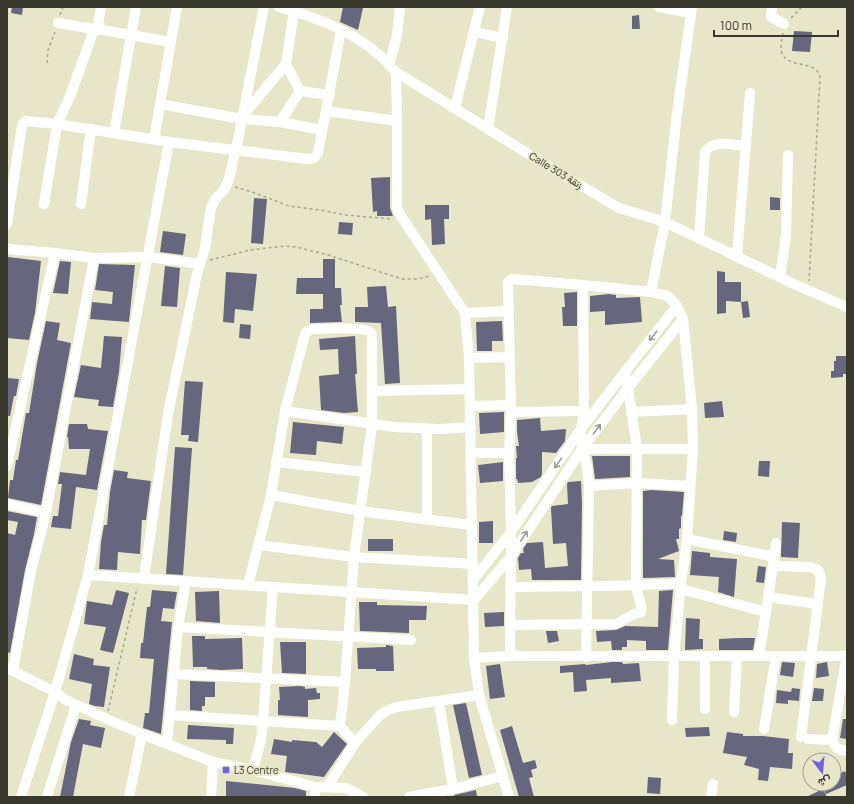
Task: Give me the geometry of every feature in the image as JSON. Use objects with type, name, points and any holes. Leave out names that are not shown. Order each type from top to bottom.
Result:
[{"type":"street","points":[[44,204],[57,124],[98,30],[101,7]]},
{"type":"street","points":[[114,133],[136,7]]},
{"type":"street","points":[[154,140],[177,7]]},
{"type":"street","points":[[141,578],[168,414],[200,264],[205,248],[211,208],[215,199],[227,185],[236,150],[264,7]]},
{"type":"street","name":"Calle 303 زنقة","points":[[279,7],[294,11],[341,30],[370,47],[392,68],[488,129],[619,208],[665,222],[809,291],[847,307]]},
{"type":"street","points":[[400,7],[392,68],[397,121],[396,204],[398,212],[403,220],[465,313],[469,358],[471,427],[471,525],[474,579],[474,658],[479,695],[509,797]]},
{"type":"street","points":[[456,108],[480,7]]},
{"type":"street","points":[[488,129],[507,7]]},
{"type":"street","points":[[651,292],[665,222],[677,113],[691,10],[659,7]]},
{"type":"street","points":[[772,7],[772,17],[784,24]]},
{"type":"street","points":[[242,117],[286,64],[294,11]]},
{"type":"street","points":[[58,23],[170,42]]},
{"type":"street","points":[[7,224],[23,123],[27,121],[91,129],[154,140],[311,159],[318,153],[341,30]]},
{"type":"street","points":[[475,32],[503,38]]},
{"type":"street","points":[[286,64],[300,91]]},
{"type":"street","points":[[280,122],[300,91]]},
{"type":"street","points":[[300,91],[330,95]]},
{"type":"street","points":[[737,256],[750,93]]},
{"type":"street","points":[[160,104],[280,122],[322,130]]},
{"type":"street","points":[[326,111],[397,121]]},
{"type":"street","points":[[81,204],[91,129]]},
{"type":"street","points":[[22,797],[55,692],[88,575],[169,142]]},
{"type":"street","points":[[699,238],[705,152],[710,146],[717,144],[746,146]]},
{"type":"street","points":[[780,277],[786,235],[788,155]]},
{"type":"street","points":[[7,249],[94,258],[148,257],[200,264]]},
{"type":"street","points":[[7,466],[54,253]]},
{"type":"street","points":[[94,258],[46,513],[31,571],[10,669],[55,692],[76,705],[142,734],[213,762],[253,770],[315,786],[346,788],[363,797]]},
{"type":"street","points":[[510,656],[511,532],[508,283],[512,279],[651,292],[668,296],[678,306],[683,320],[692,409],[693,449],[687,539],[674,657],[672,720]]},
{"type":"street","points":[[583,285],[584,411],[581,429],[582,449],[587,467],[589,486],[586,657]]},
{"type":"street","points":[[474,579],[511,532],[581,429],[678,306]]},
{"type":"street","points":[[465,313],[508,311]]},
{"type":"street","points":[[474,600],[511,556],[582,449],[628,388],[683,320]]},
{"type":"street","points":[[248,585],[271,495],[285,411],[302,339],[308,331],[313,329],[367,330],[371,333],[372,342],[372,425],[350,592],[345,682],[340,726]]},
{"type":"street","points":[[469,358],[509,357]]},
{"type":"street","points":[[510,625],[616,624],[632,615],[639,614],[641,609],[636,587],[637,448],[625,372]]},
{"type":"street","points":[[372,391],[470,389]]},
{"type":"street","points":[[470,406],[584,411]]},
{"type":"street","points":[[631,412],[692,409]]},
{"type":"street","points":[[285,411],[372,425],[394,427],[427,429],[471,427]]},
{"type":"street","points":[[427,429],[427,520]]},
{"type":"street","points":[[582,449],[693,449]]},
{"type":"street","points":[[471,453],[509,453]]},
{"type":"street","points":[[276,462],[366,472]]},
{"type":"street","points":[[589,486],[637,483],[690,486]]},
{"type":"street","points":[[271,495],[360,511],[471,525]]},
{"type":"street","points":[[7,504],[46,513]]},
{"type":"street","points":[[687,539],[774,561],[810,567],[818,570],[821,580],[811,656],[804,738],[832,740]]},
{"type":"street","points":[[758,656],[776,542]]},
{"type":"street","points":[[259,545],[354,556],[473,564]]},
{"type":"street","points":[[88,575],[474,600]]},
{"type":"street","points":[[167,744],[178,627],[186,581]]},
{"type":"street","points":[[510,587],[681,586],[766,612]]},
{"type":"street","points":[[253,770],[261,740],[273,587]]},
{"type":"street","points":[[768,598],[817,604]]},
{"type":"street","points":[[178,627],[411,640]]},
{"type":"street","points":[[474,658],[510,656],[674,657],[847,655],[832,740],[838,749],[843,751],[847,750]]},
{"type":"street","points":[[705,656],[705,709]]},
{"type":"street","points":[[734,712],[737,656]]},
{"type":"street","points":[[764,729],[776,656]]},
{"type":"street","points":[[173,674],[345,682]]},
{"type":"street","points":[[326,787],[355,743],[380,715],[388,710],[397,707],[479,695]]},
{"type":"street","points":[[438,702],[454,789]]},
{"type":"street","points":[[47,797],[76,705]]},
{"type":"street","points":[[170,715],[340,726],[355,743]]},
{"type":"street","points":[[129,797],[142,734]]},
{"type":"street","points":[[211,797],[213,762]]},
{"type":"street","points":[[409,797],[454,789],[503,776]]},
{"type":"street","points":[[711,797],[713,784]]},
{"type":"street","points":[[315,786],[315,797]]},
{"type":"path","points":[[46,63],[48,50],[62,7]]},
{"type":"path","points":[[802,7],[784,24],[781,48],[782,55],[787,59],[814,68],[820,77],[809,291]]},
{"type":"path","points":[[227,185],[255,193],[289,206],[320,210],[346,216],[403,220]]},
{"type":"path","points":[[200,264],[238,252],[285,246],[325,254],[402,279],[417,279],[440,274]]},
{"type":"path","points":[[107,719],[141,578]]},
{"type":"building","points":[[12,7],[23,7],[22,15],[11,13]]},
{"type":"building","points":[[343,7],[363,8],[358,30],[340,22]]},
{"type":"building","points":[[639,15],[640,29],[632,29],[632,16]]},
{"type":"building","points":[[794,31],[812,32],[810,52],[792,51]]},
{"type":"building","points":[[390,177],[390,208],[393,216],[377,216],[377,211],[373,212],[371,178]]},
{"type":"building","points":[[770,197],[780,198],[780,210],[770,210]]},
{"type":"building","points":[[254,198],[267,199],[263,244],[251,243]]},
{"type":"building","points":[[425,205],[449,205],[449,219],[444,219],[445,244],[432,245],[431,219],[425,220]]},
{"type":"building","points":[[339,222],[353,223],[352,235],[338,234]]},
{"type":"building","points":[[163,231],[186,234],[183,255],[160,252]]},
{"type":"building","points":[[8,257],[41,261],[35,313],[29,340],[7,338]]},
{"type":"building","points":[[323,259],[335,259],[335,288],[341,288],[342,305],[340,305],[342,322],[310,323],[310,309],[323,309],[323,294],[296,294],[297,278],[323,278]]},
{"type":"building","points":[[60,261],[71,262],[68,294],[53,293]]},
{"type":"building","points":[[99,264],[135,265],[129,322],[90,319],[92,302],[112,304],[113,292],[95,290]]},
{"type":"building","points":[[165,266],[180,268],[177,307],[161,306]]},
{"type":"building","points":[[717,271],[725,272],[725,282],[741,282],[741,302],[726,301],[726,313],[717,314]]},
{"type":"building","points":[[226,272],[257,274],[253,311],[235,309],[234,323],[223,322]]},
{"type":"building","points":[[386,286],[388,307],[396,306],[400,383],[385,384],[381,323],[355,322],[355,307],[368,307],[367,287]]},
{"type":"building","points":[[577,292],[577,326],[563,326],[562,307],[565,307],[564,293]]},
{"type":"building","points":[[609,294],[616,295],[616,298],[640,297],[642,322],[605,325],[605,311],[590,312],[590,296]]},
{"type":"building","points":[[748,301],[750,317],[743,318],[741,302]]},
{"type":"building","points":[[46,321],[60,323],[57,340],[71,343],[41,505],[8,498],[10,480],[13,480],[16,460],[18,460],[26,413],[29,413],[37,363]]},
{"type":"building","points":[[502,321],[503,341],[492,341],[492,351],[477,351],[476,322]]},
{"type":"building","points":[[240,324],[251,325],[250,339],[239,338]]},
{"type":"building","points":[[104,336],[122,337],[119,372],[113,407],[98,406],[99,400],[74,397],[81,365],[101,368]]},
{"type":"building","points":[[355,336],[357,374],[355,374],[358,412],[344,413],[321,410],[319,376],[339,374],[338,349],[320,350],[319,339]]},
{"type":"building","points":[[836,356],[847,356],[847,374],[843,374],[843,377],[831,378],[831,371],[834,371],[834,361],[836,361]]},
{"type":"building","points":[[7,378],[19,379],[10,416],[7,416]]},
{"type":"building","points":[[185,381],[203,382],[198,442],[188,441],[189,435],[181,435]]},
{"type":"building","points":[[722,401],[724,417],[705,418],[704,403]]},
{"type":"building","points":[[504,412],[504,432],[480,434],[479,413]]},
{"type":"building","points":[[540,418],[541,431],[566,429],[565,441],[556,453],[542,452],[541,477],[532,482],[518,483],[516,479],[516,446],[519,446],[517,420]]},
{"type":"building","points":[[293,422],[344,427],[342,444],[317,441],[316,455],[290,453]]},
{"type":"building","points":[[69,424],[87,424],[88,429],[108,431],[97,490],[76,487],[71,529],[51,527],[53,516],[58,516],[62,484],[58,484],[60,472],[86,475],[90,449],[69,449],[67,437]]},
{"type":"building","points":[[175,447],[192,448],[183,575],[166,574]]},
{"type":"building","points":[[592,456],[630,456],[630,477],[595,479]]},
{"type":"building","points":[[759,461],[770,461],[769,477],[758,476]]},
{"type":"building","points":[[503,462],[503,481],[480,483],[478,465]]},
{"type":"building","points":[[114,470],[128,472],[127,478],[151,481],[146,520],[142,520],[140,554],[118,552],[117,570],[99,569],[101,542],[104,525],[107,525]]},
{"type":"building","points":[[581,481],[581,580],[532,580],[531,569],[519,570],[518,558],[521,553],[524,553],[523,549],[527,543],[543,542],[545,568],[568,566],[566,543],[553,544],[551,508],[552,506],[568,504],[568,482]]},
{"type":"building","points":[[643,491],[684,492],[681,528],[679,529],[679,539],[676,539],[679,551],[658,559],[674,560],[675,577],[643,578]]},
{"type":"building","points":[[7,511],[37,517],[25,570],[10,653],[7,652],[7,533],[15,535],[18,522],[7,520]]},
{"type":"building","points":[[493,521],[493,543],[479,543],[479,522]]},
{"type":"building","points":[[782,522],[800,523],[798,558],[781,557]]},
{"type":"building","points":[[724,531],[737,533],[736,542],[723,540]]},
{"type":"building","points":[[368,539],[393,539],[393,551],[368,551]]},
{"type":"building","points":[[692,551],[710,553],[710,557],[737,559],[734,597],[718,592],[719,577],[690,575]]},
{"type":"building","points":[[758,566],[766,567],[764,583],[756,582]]},
{"type":"building","points":[[116,590],[129,593],[113,653],[100,650],[106,627],[84,624],[87,601],[112,605]]},
{"type":"building","points":[[152,590],[177,592],[174,609],[163,608],[161,621],[172,622],[161,734],[143,728],[145,713],[149,713],[154,659],[140,658],[147,607],[150,607]]},
{"type":"building","points":[[673,590],[668,650],[646,650],[646,641],[627,640],[627,647],[622,647],[622,650],[612,650],[611,641],[597,642],[596,631],[616,630],[625,626],[658,627],[659,591]]},
{"type":"building","points":[[219,591],[220,623],[196,621],[195,592]]},
{"type":"building","points":[[359,602],[377,602],[377,605],[427,606],[426,620],[409,620],[409,633],[360,631]]},
{"type":"building","points":[[504,612],[504,626],[485,627],[484,613]]},
{"type":"building","points":[[686,618],[700,619],[699,639],[703,639],[703,649],[685,650]]},
{"type":"building","points":[[546,631],[557,631],[559,641],[548,643]]},
{"type":"building","points":[[192,636],[205,636],[205,639],[242,638],[243,669],[221,670],[207,669],[207,667],[193,667]]},
{"type":"building","points":[[755,638],[753,650],[719,650],[719,639]]},
{"type":"building","points":[[280,642],[306,642],[306,674],[282,673]]},
{"type":"building","points":[[386,645],[393,646],[394,671],[358,669],[357,648],[386,647]]},
{"type":"building","points":[[74,654],[94,659],[93,665],[110,667],[104,707],[89,704],[92,684],[69,679]]},
{"type":"building","points":[[622,662],[623,664],[639,663],[641,681],[611,683],[611,678],[586,680],[587,691],[574,692],[573,672],[560,673],[560,666]]},
{"type":"building","points":[[782,662],[795,663],[793,677],[780,675]]},
{"type":"building","points":[[827,662],[829,676],[816,678],[817,664]]},
{"type":"building","points":[[500,664],[505,697],[490,699],[486,666]]},
{"type":"building","points":[[190,681],[215,682],[215,697],[205,697],[205,706],[202,706],[202,711],[190,710]]},
{"type":"building","points":[[279,687],[305,687],[305,689],[316,688],[317,693],[320,693],[320,699],[308,700],[308,717],[278,715],[278,700],[280,700]]},
{"type":"building","points":[[792,688],[800,689],[799,701],[788,700],[788,704],[776,703],[777,690],[791,692]]},
{"type":"building","points":[[814,688],[824,689],[823,701],[812,701]]},
{"type":"building","points":[[466,703],[482,775],[469,778],[453,705]]},
{"type":"building","points":[[79,719],[91,721],[90,725],[105,728],[101,748],[83,744],[73,797],[60,797],[71,742]]},
{"type":"building","points":[[843,719],[847,719],[847,739],[840,738]]},
{"type":"building","points":[[188,725],[234,728],[233,744],[226,744],[226,740],[187,739]]},
{"type":"building","points":[[512,726],[523,763],[535,760],[537,768],[531,770],[533,777],[529,778],[534,797],[519,797],[500,730]]},
{"type":"building","points":[[709,727],[710,736],[686,737],[685,728]]},
{"type":"building","points":[[334,732],[347,744],[324,777],[285,772],[287,756],[271,754],[274,739],[292,742],[292,740],[316,742],[322,747]]},
{"type":"building","points":[[727,732],[743,734],[743,736],[763,736],[789,739],[788,753],[793,753],[792,769],[770,767],[768,781],[758,780],[759,769],[744,765],[747,757],[723,753]]},
{"type":"building","points":[[845,771],[847,776],[847,785],[842,787],[842,772]]},
{"type":"building","points":[[648,777],[661,778],[660,794],[647,793]]},
{"type":"building","points":[[226,781],[295,788],[306,791],[306,797],[226,797]]},
{"type":"building","points":[[476,790],[477,797],[455,797],[454,795]]},
{"type":"building","points":[[817,792],[824,792],[827,797],[806,797]]},
{"type":"place","name":"L3 Centre","points":[[226,770]]}]
